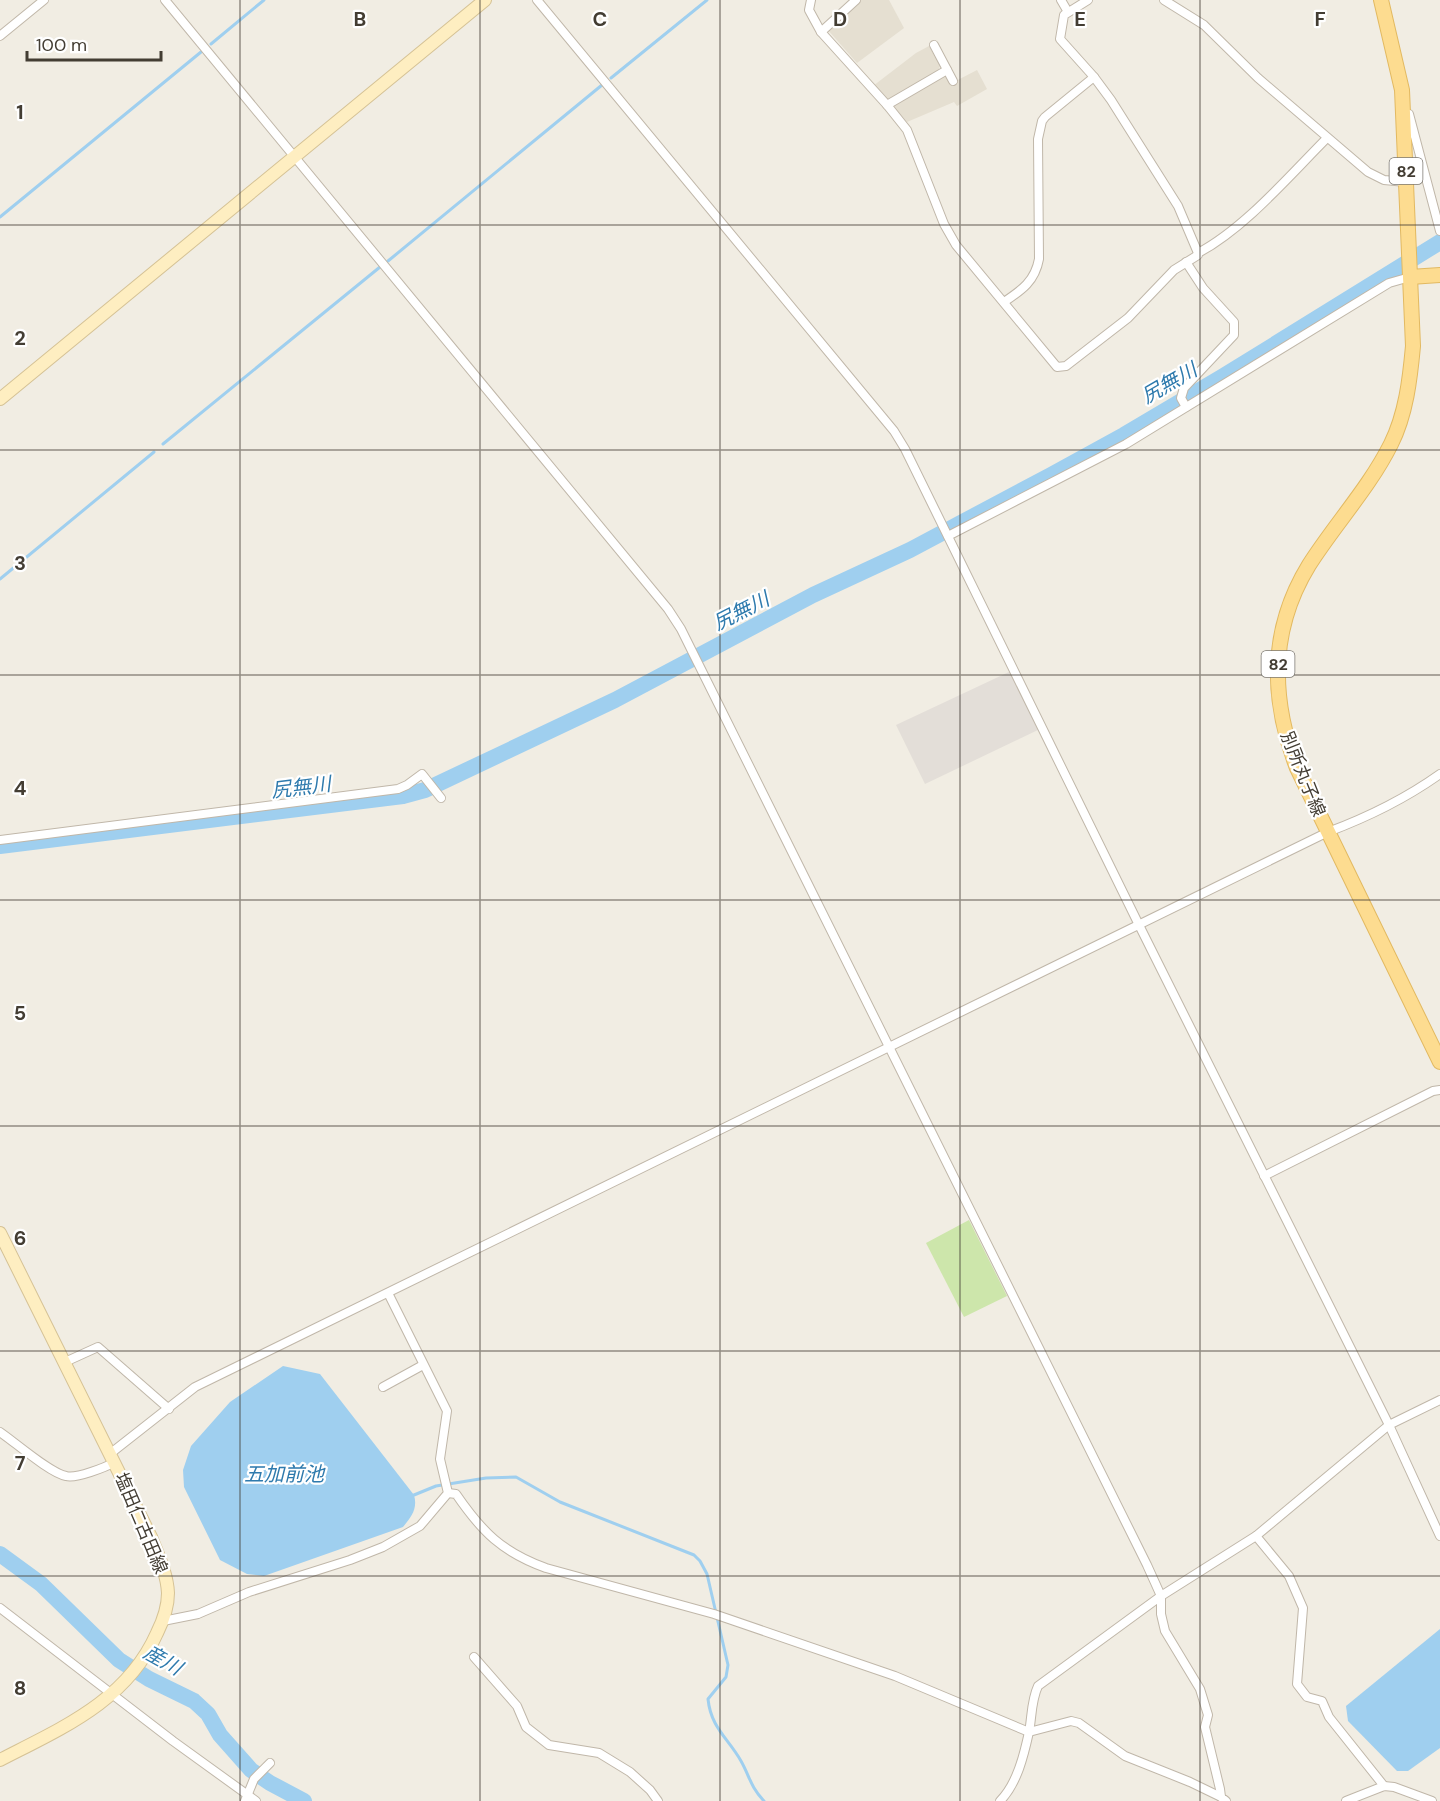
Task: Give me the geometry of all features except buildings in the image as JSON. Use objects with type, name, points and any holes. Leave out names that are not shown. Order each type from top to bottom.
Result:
[{"type":"main road","points":[[0,399],[485,0]]},
{"type":"main road","name":"別所丸子線","points":[[1381,0],[1402,90],[1413,346],[1410,373],[1400,420],[1392,442],[1371,479],[1309,566],[1286,618],[1280,645],[1277,676],[1278,699],[1288,743],[1328,832],[1440,1062]]},
{"type":"main road","points":[[1410,264],[1440,275]]},
{"type":"main road","name":"塩田仁古田線","points":[[0,1233],[113,1457],[155,1546],[166,1578],[168,1594],[163,1621],[146,1653],[113,1693],[91,1711],[71,1723],[0,1760]]},
{"type":"street","points":[[0,36],[44,0]]},
{"type":"street","points":[[165,0],[668,609],[702,667],[1161,1596],[1161,1614],[1165,1631],[1200,1689],[1208,1715],[1206,1727],[1224,1799]]},
{"type":"street","points":[[537,0],[894,431],[905,449],[1389,1425],[1440,1536]]},
{"type":"street","points":[[811,0],[809,9],[821,32],[888,105],[907,130],[956,245],[1058,367],[1066,366],[1128,318],[1174,270],[1198,253],[1218,243],[1327,138]]},
{"type":"street","points":[[821,32],[856,0]]},
{"type":"street","points":[[1061,0],[1068,12]]},
{"type":"street","points":[[1088,0],[1064,15],[1060,39],[1111,100],[1178,206],[1198,253]]},
{"type":"street","points":[[1164,0],[1204,25],[1258,78],[1368,172],[1384,180],[1406,182]]},
{"type":"street","points":[[934,45],[953,81]]},
{"type":"street","points":[[888,105],[947,70]]},
{"type":"street","points":[[1004,302],[1017,293],[1036,273],[1039,259],[1038,139],[1042,121],[1094,77]]},
{"type":"street","points":[[1409,114],[1440,231]]},
{"type":"street","points":[[1404,148],[1419,146]]},
{"type":"street","points":[[1184,403],[1184,388],[1234,335],[1234,322],[1203,288],[1186,262]]},
{"type":"street","points":[[948,536],[1126,444],[1184,403],[1389,283],[1410,264]]},
{"type":"street","points":[[0,840],[398,789],[422,774],[439,795]]},
{"type":"street","points":[[0,1432],[56,1472],[68,1477],[98,1469],[195,1387],[1328,832],[1380,811],[1440,774]]},
{"type":"street","points":[[1264,1176],[1376,1118],[1433,1091],[1440,1090]]},
{"type":"street","points":[[388,1293],[447,1411],[440,1459],[448,1493]]},
{"type":"street","points":[[64,1362],[98,1347],[169,1408]]},
{"type":"street","points":[[382,1387],[423,1365]]},
{"type":"street","points":[[1000,1801],[1014,1781],[1029,1732],[1034,1695],[1038,1686],[1161,1596],[1256,1536],[1389,1425],[1440,1400]]},
{"type":"street","points":[[448,1493],[456,1494],[472,1517],[492,1539],[522,1559],[546,1568],[714,1614],[895,1676],[1029,1732],[1071,1721],[1079,1723],[1125,1756],[1201,1786],[1224,1799]]},
{"type":"street","points":[[163,1621],[198,1614],[249,1592],[340,1564],[383,1547],[420,1526],[448,1493]]},
{"type":"street","points":[[1256,1536],[1289,1576],[1303,1608],[1298,1684],[1307,1697],[1322,1701],[1329,1718],[1384,1786]]},
{"type":"street","points":[[0,1608],[113,1693],[246,1798],[256,1801]]},
{"type":"street","points":[[474,1657],[517,1706],[526,1727],[541,1739],[549,1745],[599,1753],[630,1772],[650,1790],[658,1801]]},
{"type":"street","points":[[246,1798],[255,1779],[270,1763]]},
{"type":"street","points":[[1346,1801],[1384,1786],[1394,1787],[1432,1801]]},
{"type":"shaded area","points":[[861,0],[889,0],[904,28],[857,63],[828,30]]},
{"type":"shaded area","points":[[929,46],[940,66],[938,71],[887,101],[873,86],[916,53]]},
{"type":"shaded area","points":[[977,70],[987,89],[957,106],[954,102],[907,122],[894,107],[896,102],[944,76],[952,83]]},
{"type":"shaded area","points":[[1011,671],[1040,729],[925,784],[896,725]]},
{"type":"green space","points":[[969,1220],[1007,1296],[964,1317],[926,1243]]},
{"type":"water","name":"五加前池","points":[[283,1366],[320,1374],[414,1495],[414,1509],[403,1527],[264,1576],[247,1574],[220,1560],[184,1487],[183,1470],[191,1446],[230,1402]]},
{"type":"water","points":[[1440,1629],[1440,1748],[1408,1771],[1397,1771],[1348,1721],[1346,1706]]},
{"type":"waterway","points":[[211,44],[264,0]]},
{"type":"waterway","points":[[611,78],[707,0]]},
{"type":"waterway","points":[[0,217],[201,52]]},
{"type":"waterway","points":[[388,261],[602,85]]},
{"type":"waterway","name":"尻無川","points":[[0,846],[403,796],[425,790],[615,700],[813,595],[910,550],[1051,475],[1222,377],[1440,242]]},
{"type":"waterway","points":[[163,444],[380,267]]},
{"type":"waterway","points":[[0,579],[154,452]]},
{"type":"waterway","points":[[414,1495],[436,1486],[486,1478],[516,1477],[560,1502],[694,1555],[707,1574],[728,1665],[726,1677],[708,1699],[710,1709],[716,1725],[736,1753],[753,1786],[764,1801]]},
{"type":"waterway","name":"産川","points":[[0,1554],[41,1584],[119,1660],[149,1679],[194,1701],[208,1714],[220,1735],[251,1770],[304,1801]]}]
